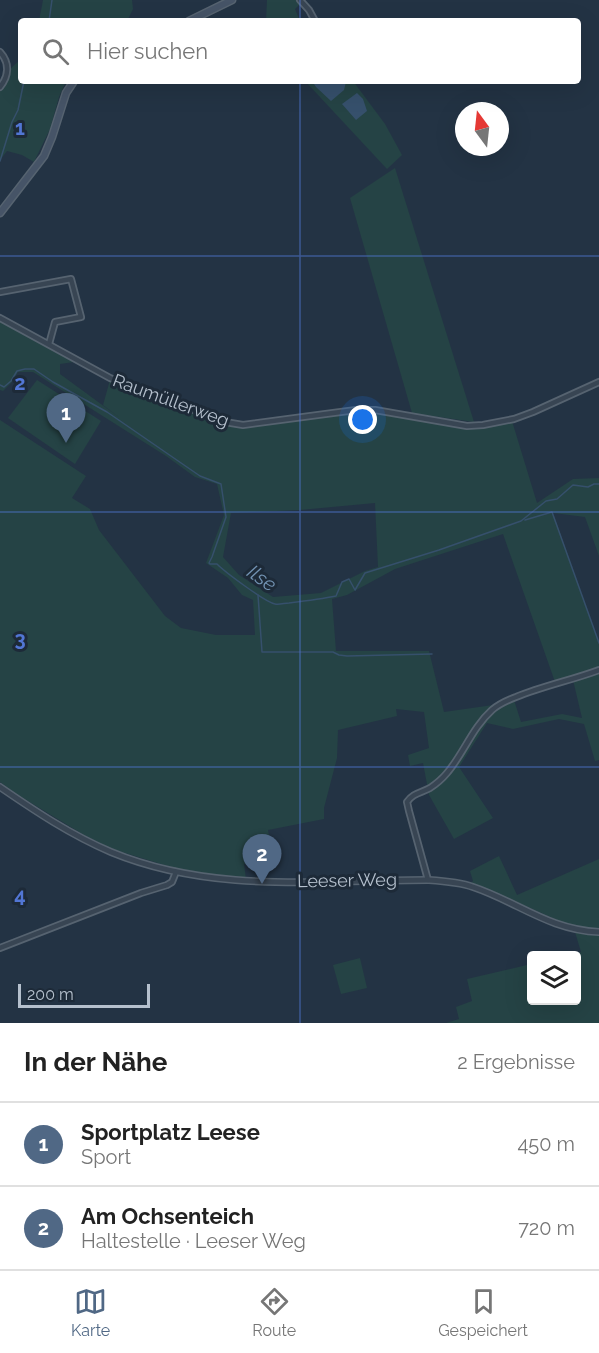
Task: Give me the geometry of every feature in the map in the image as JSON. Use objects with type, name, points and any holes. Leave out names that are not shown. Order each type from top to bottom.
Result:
[{"type":"main road","points":[[195,18],[232,0]]},
{"type":"main road","points":[[0,213],[44,156],[66,93],[72,84]]},
{"type":"street","points":[[300,0],[313,18]]},
{"type":"street","points":[[0,52],[6,59],[8,70],[5,81],[0,87]]},
{"type":"street","points":[[0,292],[72,279],[81,316],[55,322],[49,344]]},
{"type":"street","name":"Raumüllerweg","points":[[0,318],[110,378],[225,422],[243,425],[356,410],[375,410],[467,426],[483,425],[533,412],[599,382]]},
{"type":"street","name":"Leeser Weg","points":[[428,880],[407,802],[411,796],[429,788],[449,771],[480,722],[493,708],[533,690],[599,670]]},
{"type":"street","name":"Leeser Weg","points":[[0,787],[81,838],[110,852],[176,872],[249,882],[428,880],[452,882],[474,887],[556,925],[581,931],[599,932]]},
{"type":"street","points":[[0,948],[167,885],[172,882],[176,872]]},
{"type":"green space","points":[[43,0],[132,0],[133,9],[128,18],[40,18]]},
{"type":"green space","points":[[267,0],[298,0],[301,3],[295,9],[299,18],[266,18]]},
{"type":"green space","points":[[18,62],[18,84],[65,84],[50,129],[34,162],[22,155],[7,151],[0,160],[0,90],[7,81],[10,69]]},
{"type":"green space","points":[[308,84],[355,84],[385,124],[402,155],[387,169]]},
{"type":"green space","points":[[395,168],[474,422],[412,413],[350,198]]},
{"type":"green space","points":[[0,321],[74,362],[60,364],[60,374],[120,418],[103,405],[110,380],[211,420],[243,427],[356,412],[483,427],[512,421],[537,503],[573,479],[599,478],[599,556],[585,517],[553,513],[599,643],[599,668],[555,682],[503,534],[395,569],[347,595],[332,599],[336,651],[429,651],[444,712],[514,700],[521,722],[562,714],[582,718],[573,680],[599,671],[599,760],[595,761],[584,724],[559,719],[513,729],[487,723],[459,767],[493,818],[454,839],[429,795],[423,763],[410,766],[408,755],[429,748],[424,712],[396,709],[397,716],[338,730],[337,758],[324,808],[324,819],[268,830],[274,860],[244,864],[246,879],[174,868],[112,849],[84,835],[18,795],[0,782],[0,420],[86,476],[72,498],[90,509],[99,530],[165,616],[181,628],[216,635],[255,635],[253,600],[242,595],[228,578],[206,563],[224,515],[217,484],[195,477],[166,456],[33,372],[18,372],[3,391],[0,390]],"holes":[[[375,503],[378,567],[321,593],[273,597],[239,575],[223,557],[231,513]]]},
{"type":"green space","points":[[37,380],[101,421],[75,464],[8,418]]},
{"type":"green space","points":[[499,856],[517,895],[599,859],[599,929],[568,925],[470,884],[473,881],[470,871]]},
{"type":"green space","points":[[575,932],[599,935],[599,1023],[446,1023],[459,1019],[456,1007],[472,1001],[467,979],[527,965],[527,1005],[581,1005],[581,951]]},
{"type":"green space","points":[[360,958],[367,988],[341,994],[333,965]]},
{"type":"water","points":[[314,84],[346,84],[344,90],[331,101]]},
{"type":"water","points":[[357,93],[363,99],[367,111],[356,120],[342,104]]},
{"type":"waterway","points":[[49,18],[52,0]]},
{"type":"waterway","points":[[0,161],[18,110],[23,84]]},
{"type":"waterway","name":"Ilse","points":[[0,385],[4,387],[17,371],[34,369],[107,412],[200,476],[221,484],[226,517],[209,563],[217,564],[254,593],[275,604],[336,596],[342,582],[349,579],[355,590],[365,573],[521,521],[546,501],[557,499],[573,485],[588,487],[599,484]]},
{"type":"waterway","points":[[525,520],[552,512],[599,643]]},
{"type":"waterway","points":[[258,595],[262,652],[333,652],[347,656],[432,654]]},
{"type":"place","name":"Sportplatz Leese","points":[[66,443]]},
{"type":"place","name":"Am Ochsenteich","points":[[262,884]]}]
